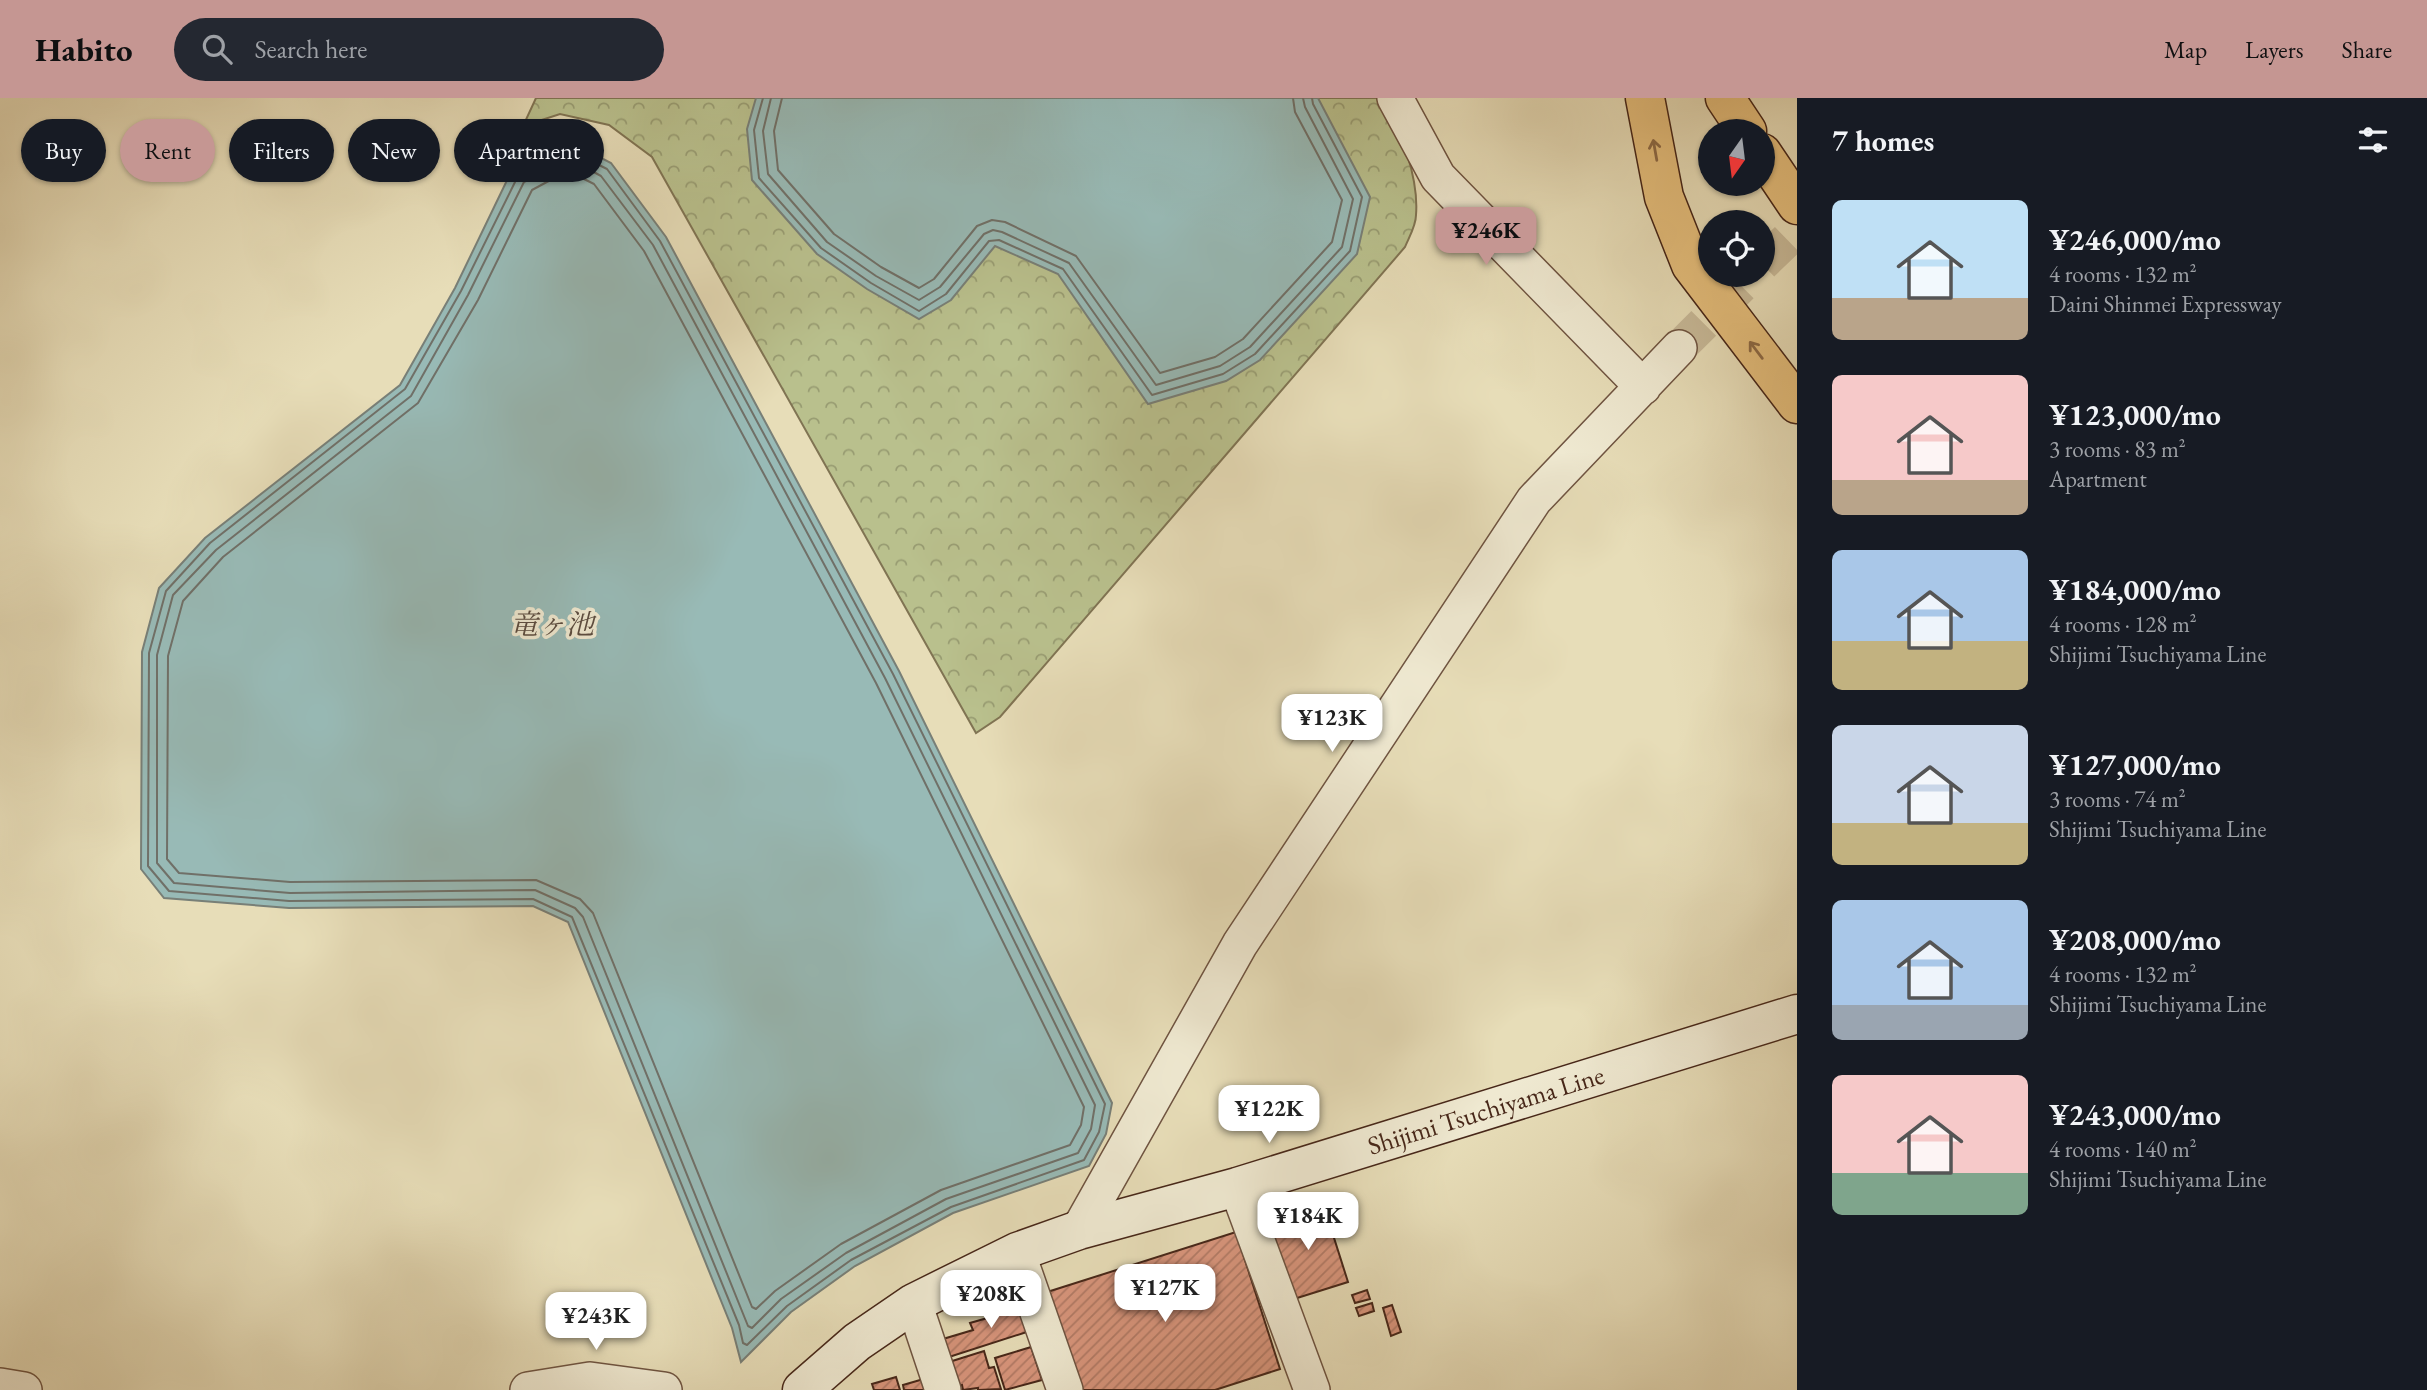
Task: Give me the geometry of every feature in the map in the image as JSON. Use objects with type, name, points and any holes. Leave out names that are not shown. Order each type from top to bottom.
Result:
[{"type":"highway","points":[[1645,98],[1664,197],[1691,265],[1797,404]]},
{"type":"highway","points":[[1725,98],[1739,119]]},
{"type":"highway","points":[[1775,172],[1797,205]]},
{"type":"main road","name":"Shijimi Tsuchiyama Line","points":[[811,1387],[857,1342],[914,1303],[1017,1252],[1079,1230],[1237,1186],[1797,1014]]},
{"type":"street","points":[[1395,98],[1437,177],[1643,387]]},
{"type":"street","points":[[1079,1230],[1240,944],[1534,500],[1679,348]]},
{"type":"street","points":[[1237,1186],[1312,1390]]},
{"type":"street","points":[[1017,1252],[1065,1390]]},
{"type":"street","points":[[914,1303],[943,1390]]},
{"type":"street","points":[[528,1390],[590,1380],[664,1390]]},
{"type":"street","points":[[0,1386],[24,1390]]},
{"type":"green space","points":[[536,98],[1383,98],[1412,170],[1416,219],[1405,247],[1000,717],[976,733],[652,157],[604,124],[604,119],[582,119],[560,114],[545,119],[526,119]]},
{"type":"water","points":[[756,98],[1318,98],[1370,197],[1357,254],[1260,360],[1226,381],[1148,404],[1058,274],[995,246],[951,300],[919,319],[867,289],[817,254],[752,180],[747,129]]},
{"type":"water","name":"竜ヶ池","points":[[604,159],[611,163],[666,237],[899,671],[1112,1103],[1106,1134],[1089,1166],[953,1213],[855,1266],[791,1312],[741,1362],[732,1328],[568,922],[533,906],[289,908],[164,898],[141,869],[142,652],[159,588],[205,538],[400,385],[455,288],[506,182],[604,182]]},
{"type":"building","points":[[1307,1206],[1328,1219],[1348,1282],[1294,1299],[1269,1221]]},
{"type":"building","points":[[1236,1232],[1280,1369],[1215,1390],[1072,1390],[1041,1294]]},
{"type":"building","points":[[1367,1290],[1370,1299],[1355,1303],[1352,1295]]},
{"type":"building","points":[[1024,1302],[1033,1330],[949,1357],[943,1339],[973,1330],[970,1323],[991,1317],[990,1312]]},
{"type":"building","points":[[1372,1303],[1374,1311],[1359,1316],[1356,1308]]},
{"type":"building","points":[[1392,1305],[1401,1332],[1391,1336],[1383,1308]]},
{"type":"building","points":[[1031,1347],[1042,1380],[1005,1390],[995,1358]]},
{"type":"building","points":[[984,1351],[989,1368],[994,1367],[1001,1389],[963,1390],[962,1385],[954,1387],[946,1363]]},
{"type":"building","points":[[896,1377],[900,1390],[874,1390],[872,1384]]},
{"type":"building","points":[[927,1378],[931,1390],[904,1390],[903,1385]]},
{"type":"tunnel","points":[[1775,251],[1797,230]]},
{"type":"tunnel","points":[[1679,348],[1740,287]]}]
